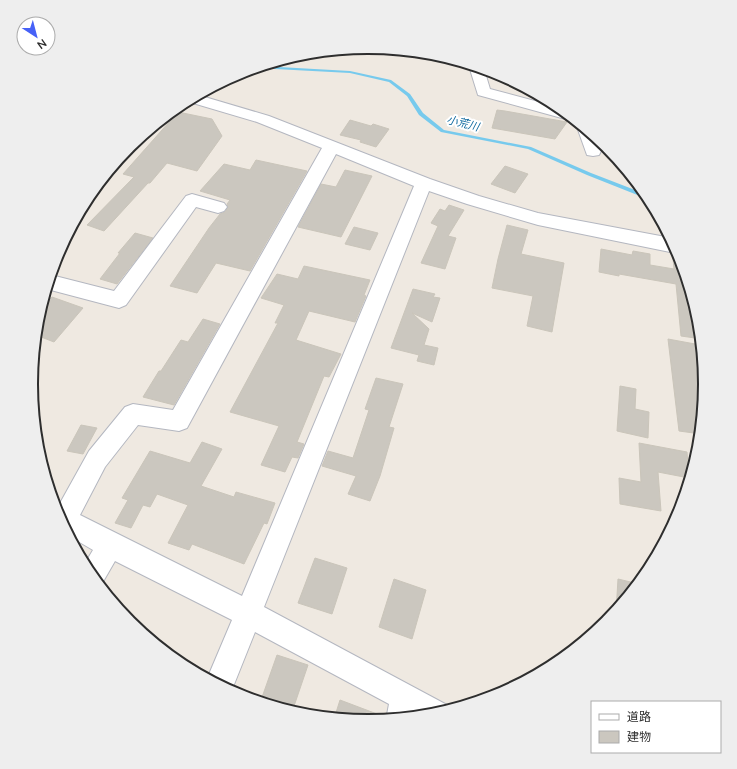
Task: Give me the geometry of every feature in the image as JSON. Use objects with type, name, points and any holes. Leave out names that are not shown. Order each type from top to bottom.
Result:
[{"type":"street","points":[[478,73],[483,92],[553,111]]},
{"type":"street","points":[[199,100],[263,119],[424,183],[473,200],[538,219],[668,245]]},
{"type":"street","points":[[589,138],[593,151]]},
{"type":"street","points":[[64,513],[97,459],[133,414],[179,421],[331,147]]},
{"type":"street","points":[[221,680],[424,183]]},
{"type":"street","points":[[54,283],[119,300],[192,200],[218,207]]},
{"type":"street","points":[[68,522],[110,545],[248,614],[402,708],[418,711]]},
{"type":"street","points":[[96,570],[110,545]]},
{"type":"building","points":[[497,110],[567,122],[555,139],[492,128]]},
{"type":"building","points":[[181,113],[212,119],[222,136],[197,171],[167,163],[104,231],[87,225],[134,177],[123,174],[172,119]]},
{"type":"building","points":[[350,120],[371,126],[373,124],[389,129],[376,147],[360,142],[361,140],[340,135]]},
{"type":"building","points":[[256,160],[307,171],[250,271],[216,263],[197,293],[170,286],[209,228],[220,214],[225,212],[228,207],[227,204],[230,200],[200,191],[224,164],[250,170]]},
{"type":"building","points":[[505,166],[528,174],[515,193],[491,184]]},
{"type":"building","points":[[345,170],[372,176],[341,237],[298,227],[321,184],[336,187]]},
{"type":"building","points":[[449,205],[464,210],[448,236],[456,238],[445,269],[421,263],[438,226],[431,223],[440,209],[445,211]]},
{"type":"building","points":[[507,225],[528,230],[521,254],[564,263],[552,332],[527,326],[533,296],[492,288]]},
{"type":"building","points":[[354,227],[378,233],[370,250],[345,244]]},
{"type":"building","points":[[135,233],[153,238],[117,284],[100,279],[120,253],[118,253]]},
{"type":"building","points":[[601,249],[632,255],[633,251],[650,254],[650,265],[674,269],[674,258],[688,299],[696,338],[681,336],[676,284],[599,272]]},
{"type":"building","points":[[304,266],[370,280],[364,295],[366,296],[355,322],[309,311],[296,340],[341,354],[329,377],[324,376],[297,442],[304,444],[298,458],[292,457],[285,472],[261,465],[279,426],[230,412],[278,323],[275,323],[284,305],[261,298],[277,274],[298,279]]},
{"type":"building","points":[[413,289],[435,294],[433,297],[440,298],[432,322],[412,313],[429,329],[424,345],[438,348],[434,365],[417,361],[419,355],[391,348]]},
{"type":"building","points":[[52,297],[83,308],[54,342],[42,337],[49,300]]},
{"type":"building","points":[[203,319],[220,324],[174,405],[143,397],[181,340],[188,342]]},
{"type":"building","points":[[668,339],[695,344],[698,368],[698,406],[695,433],[679,431]]},
{"type":"building","points":[[376,378],[403,384],[389,427],[394,428],[380,476],[370,501],[348,494],[356,476],[322,466],[328,451],[353,458],[369,410],[365,409]]},
{"type":"building","points":[[620,386],[636,389],[635,409],[649,412],[648,438],[617,431]]},
{"type":"building","points":[[81,425],[97,428],[83,454],[67,451]]},
{"type":"building","points":[[202,442],[222,449],[201,486],[234,497],[236,492],[275,503],[267,524],[264,523],[244,564],[192,544],[189,550],[168,543],[188,505],[157,494],[150,507],[143,505],[131,528],[115,523],[128,500],[122,498],[150,451],[190,463]]},
{"type":"building","points":[[639,443],[687,452],[688,469],[686,477],[658,472],[661,511],[620,504],[619,478],[641,482]]},
{"type":"building","points":[[315,558],[347,568],[332,614],[298,603]]},
{"type":"building","points":[[394,579],[426,590],[412,639],[379,627]]},
{"type":"building","points":[[618,579],[633,583],[631,586],[617,602]]},
{"type":"building","points":[[277,655],[308,665],[294,707],[262,697]]},
{"type":"building","points":[[340,700],[378,715],[368,715],[336,713]]},
{"type":"waterway","name":"小荒川","points":[[274,68],[350,72],[390,81],[409,95],[421,114],[443,131],[529,148],[638,193]]}]
